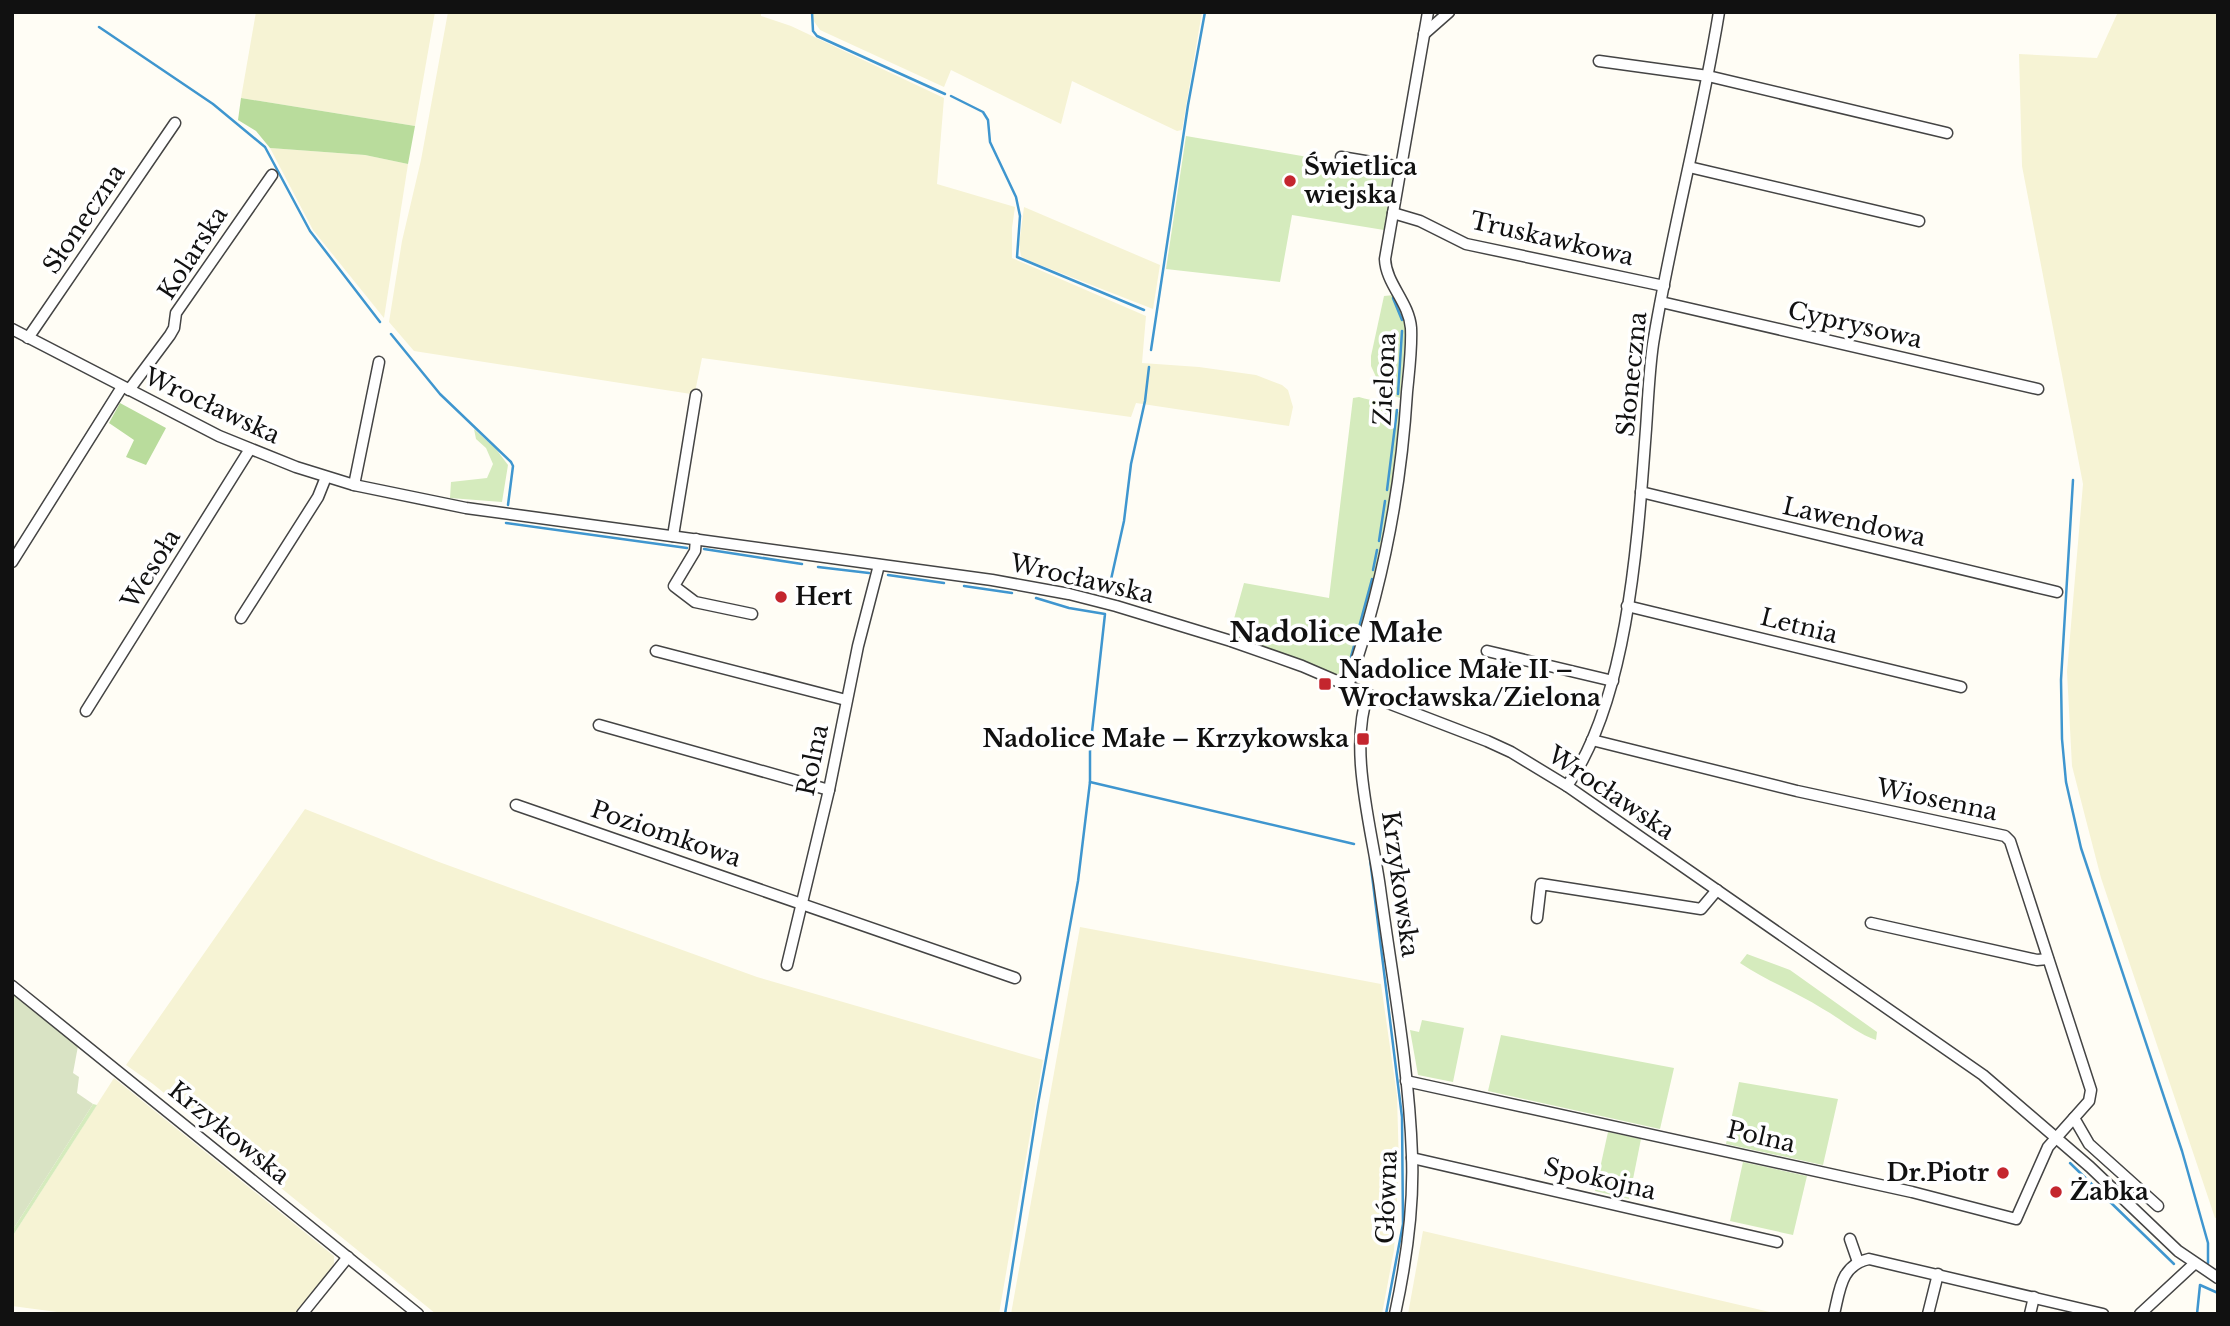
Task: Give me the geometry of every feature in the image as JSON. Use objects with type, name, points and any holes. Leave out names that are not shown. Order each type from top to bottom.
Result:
[{"type":"street","name":"Zielona","points":[[1348,686],[1380,575],[1403,443],[1411,326],[1402,300],[1386,272],[1387,247],[1428,12]]},
{"type":"street","points":[[1424,35],[1448,12]]},
{"type":"street","name":"Słoneczna","points":[[1592,740],[1613,681],[1627,606],[1641,492],[1653,346],[1719,12]]},
{"type":"street","points":[[1599,61],[1708,76],[1947,133]]},
{"type":"street","name":"Słoneczna","points":[[28,338],[175,123]]},
{"type":"street","points":[[1340,157],[1401,167]]},
{"type":"street","points":[[1689,167],[1919,221]]},
{"type":"street","name":"Kolarska","points":[[12,562],[125,388],[170,335],[176,313],[272,175]]},
{"type":"street","name":"Truskawkowa","points":[[1393,213],[1420,221],[1466,244],[1664,286]]},
{"type":"street","name":"Cyprysowa","points":[[1661,302],[2038,388]]},
{"type":"street","name":"Wrocławska","points":[[12,329],[176,415],[250,449],[354,485],[403,497],[992,580],[1094,600],[1231,641],[1302,666],[1487,740],[1567,786],[1956,1055],[2056,1136],[2194,1264],[2218,1278]]},
{"type":"street","points":[[354,485],[379,362]]},
{"type":"street","points":[[673,536],[696,395]]},
{"type":"street","name":"Wesoła","points":[[86,711],[250,449]]},
{"type":"street","points":[[242,618],[318,497],[326,477]]},
{"type":"street","name":"Lawendowa","points":[[1641,492],[2057,592]]},
{"type":"street","points":[[696,539],[695,551],[674,586],[695,602],[752,614]]},
{"type":"street","name":"Rolna","points":[[787,965],[829,790],[875,564]]},
{"type":"street","name":"Letnia","points":[[1627,606],[1961,687]]},
{"type":"street","points":[[656,651],[846,701]]},
{"type":"street","points":[[1487,651],[1613,681]]},
{"type":"street","name":"Krzykowska","points":[[1368,694],[1363,707],[1359,757],[1375,851],[1406,1080]]},
{"type":"street","points":[[599,725],[829,790]]},
{"type":"street","points":[[1567,786],[1581,766],[1592,740]]},
{"type":"street","name":"Wiosenna","points":[[1592,740],[1797,791],[2005,836],[2010,841],[2091,1090],[2089,1101],[2056,1136]]},
{"type":"street","name":"Poziomkowa","points":[[516,805],[1015,978]]},
{"type":"street","points":[[1537,918],[1541,884],[1701,909],[1717,890]]},
{"type":"street","points":[[1871,923],[2037,960],[2048,959]]},
{"type":"street","name":"Krzykowska","points":[[12,986],[418,1314]]},
{"type":"street","name":"Polna","points":[[1406,1080],[1912,1192],[2016,1219],[2048,1147],[2056,1136]]},
{"type":"street","name":"Główna","points":[[1395,1314],[1407,1252],[1412,1158],[1406,1080]]},
{"type":"street","points":[[2074,1118],[2089,1144],[2158,1206]]},
{"type":"street","name":"Spokojna","points":[[1412,1158],[1777,1242]]},
{"type":"street","points":[[1850,1239],[1858,1262]]},
{"type":"street","points":[[302,1314],[348,1257]]},
{"type":"street","points":[[1834,1314],[1845,1273],[1858,1262],[1869,1259],[2104,1314]]},
{"type":"street","points":[[2140,1314],[2194,1264]]},
{"type":"street","points":[[1928,1314],[1938,1274]]},
{"type":"street","points":[[2030,1314],[2034,1297]]},
{"type":"shaded area","points":[[256,12],[435,12],[415,126],[241,98]]},
{"type":"shaded area","points":[[448,12],[761,12],[761,16],[791,26],[944,98],[937,184],[1015,207],[1012,258],[1146,316],[1142,363],[1256,375],[1282,385],[1288,390],[1293,407],[1289,426],[1136,403],[1131,417],[702,358],[695,392],[691,394],[414,351],[389,322],[402,241],[421,160]]},
{"type":"shaded area","points":[[813,12],[1202,12],[1182,130],[1177,131],[1072,81],[1061,124],[951,70],[944,87],[820,30],[813,20]]},
{"type":"shaded area","points":[[2118,12],[2218,12],[2218,1217],[2215,1218],[2101,878],[2072,766],[2067,672],[2083,484],[2022,166],[2019,54],[2097,58]]},
{"type":"shaded area","points":[[270,148],[365,155],[408,164],[384,318],[313,230]]},
{"type":"shaded area","points":[[1024,207],[1160,265],[1153,309],[1021,256],[1019,245]]},
{"type":"shaded area","points":[[305,809],[439,862],[757,977],[1043,1060],[999,1314],[436,1314],[126,1065]]},
{"type":"shaded area","points":[[1080,927],[1381,984],[1397,1096],[1399,1166],[1394,1250],[1382,1314],[1011,1314]]},
{"type":"shaded area","points":[[114,1078],[334,1256],[334,1264],[298,1314],[72,1314],[12,1306],[12,1237]]},
{"type":"shaded area","points":[[1423,1231],[1774,1313],[1774,1314],[1408,1314]]},
{"type":"green space","points":[[241,98],[415,126],[408,164],[365,155],[270,148],[256,131],[238,120]]},
{"type":"green space","points":[[1186,136],[1395,172],[1384,230],[1292,215],[1280,282],[1166,269]]},
{"type":"green space","points":[[1394,295],[1405,319],[1406,337],[1400,398],[1383,392],[1371,366],[1384,296]]},
{"type":"green space","points":[[1359,397],[1386,405],[1400,413],[1390,499],[1374,578],[1351,665],[1340,676],[1231,636],[1230,633],[1244,583],[1329,598],[1353,398]]},
{"type":"green space","points":[[120,403],[166,428],[146,465],[126,457],[134,440],[109,423]]},
{"type":"green space","points":[[474,429],[496,449],[508,465],[502,502],[450,498],[451,482],[487,478],[493,464],[486,448],[476,439]]},
{"type":"green space","points":[[1747,954],[1790,970],[1877,1032],[1876,1040],[1740,963]]},
{"type":"green space","points":[[12,993],[78,1046],[73,1073],[79,1077],[77,1093],[93,1104],[12,1231]]},
{"type":"green space","points":[[1422,1020],[1464,1028],[1453,1082],[1418,1075],[1410,1030],[1419,1032]]},
{"type":"green space","points":[[1501,1035],[1674,1068],[1660,1129],[1488,1091]]},
{"type":"green space","points":[[1739,1082],[1838,1099],[1823,1165],[1726,1144]]},
{"type":"green space","points":[[93,1104],[97,1105],[12,1237],[12,1231]]},
{"type":"green space","points":[[1608,1132],[1641,1139],[1629,1199],[1595,1191]]},
{"type":"green space","points":[[1743,1162],[1807,1176],[1793,1235],[1730,1221]]},
{"type":"waterway","points":[[812,12],[813,31],[817,36],[945,94]]},
{"type":"waterway","points":[[1151,350],[1188,105],[1205,12]]},
{"type":"waterway","points":[[99,27],[213,104],[265,147],[310,231],[380,322]]},
{"type":"waterway","points":[[951,96],[983,112],[988,120],[990,142],[1016,197],[1020,216],[1017,257],[1144,310]]},
{"type":"waterway","points":[[1393,298],[1402,320]]},
{"type":"waterway","points":[[1398,394],[1402,331]]},
{"type":"waterway","points":[[391,334],[440,394],[511,462],[513,466],[508,505]]},
{"type":"waterway","points":[[1108,593],[1124,521],[1131,464],[1145,401],[1149,367]]},
{"type":"waterway","points":[[1387,490],[1397,410]]},
{"type":"waterway","points":[[2073,480],[2061,680],[2066,782],[2081,848],[2182,1151],[2208,1243],[2208,1263]]},
{"type":"waterway","points":[[1379,541],[1385,501]]},
{"type":"waterway","points":[[506,523],[687,548]]},
{"type":"waterway","points":[[704,549],[802,564]]},
{"type":"waterway","points":[[1373,570],[1377,550]]},
{"type":"waterway","points":[[818,567],[869,573]]},
{"type":"waterway","points":[[888,575],[944,583]]},
{"type":"waterway","points":[[1348,668],[1372,579]]},
{"type":"waterway","points":[[964,586],[1012,593]]},
{"type":"waterway","points":[[1005,1314],[1038,1104],[1078,881],[1105,614],[1069,608],[1036,598]]},
{"type":"waterway","points":[[1090,782],[1354,844]]},
{"type":"waterway","points":[[1370,859],[1402,1117],[1403,1224],[1386,1314]]},
{"type":"waterway","points":[[2070,1163],[2174,1264]]},
{"type":"waterway","points":[[2197,1314],[2200,1285],[2218,1293]]},
{"type":"place","name":"Świetlica wiejska","points":[[1290,181]]},
{"type":"place","name":"Hert","points":[[781,597]]},
{"type":"place","name":"Nadolice Małe II – Wrocławska/Zielona","points":[[1325,684]]},
{"type":"place","name":"Nadolice Małe – Krzykowska","points":[[1363,739]]},
{"type":"place","name":"Dr.Piotr","points":[[2003,1173]]},
{"type":"place","name":"Żabka","points":[[2056,1192]]},
{"type":"district","name":"Nadolice Małe","points":[[1336,632]]}]
